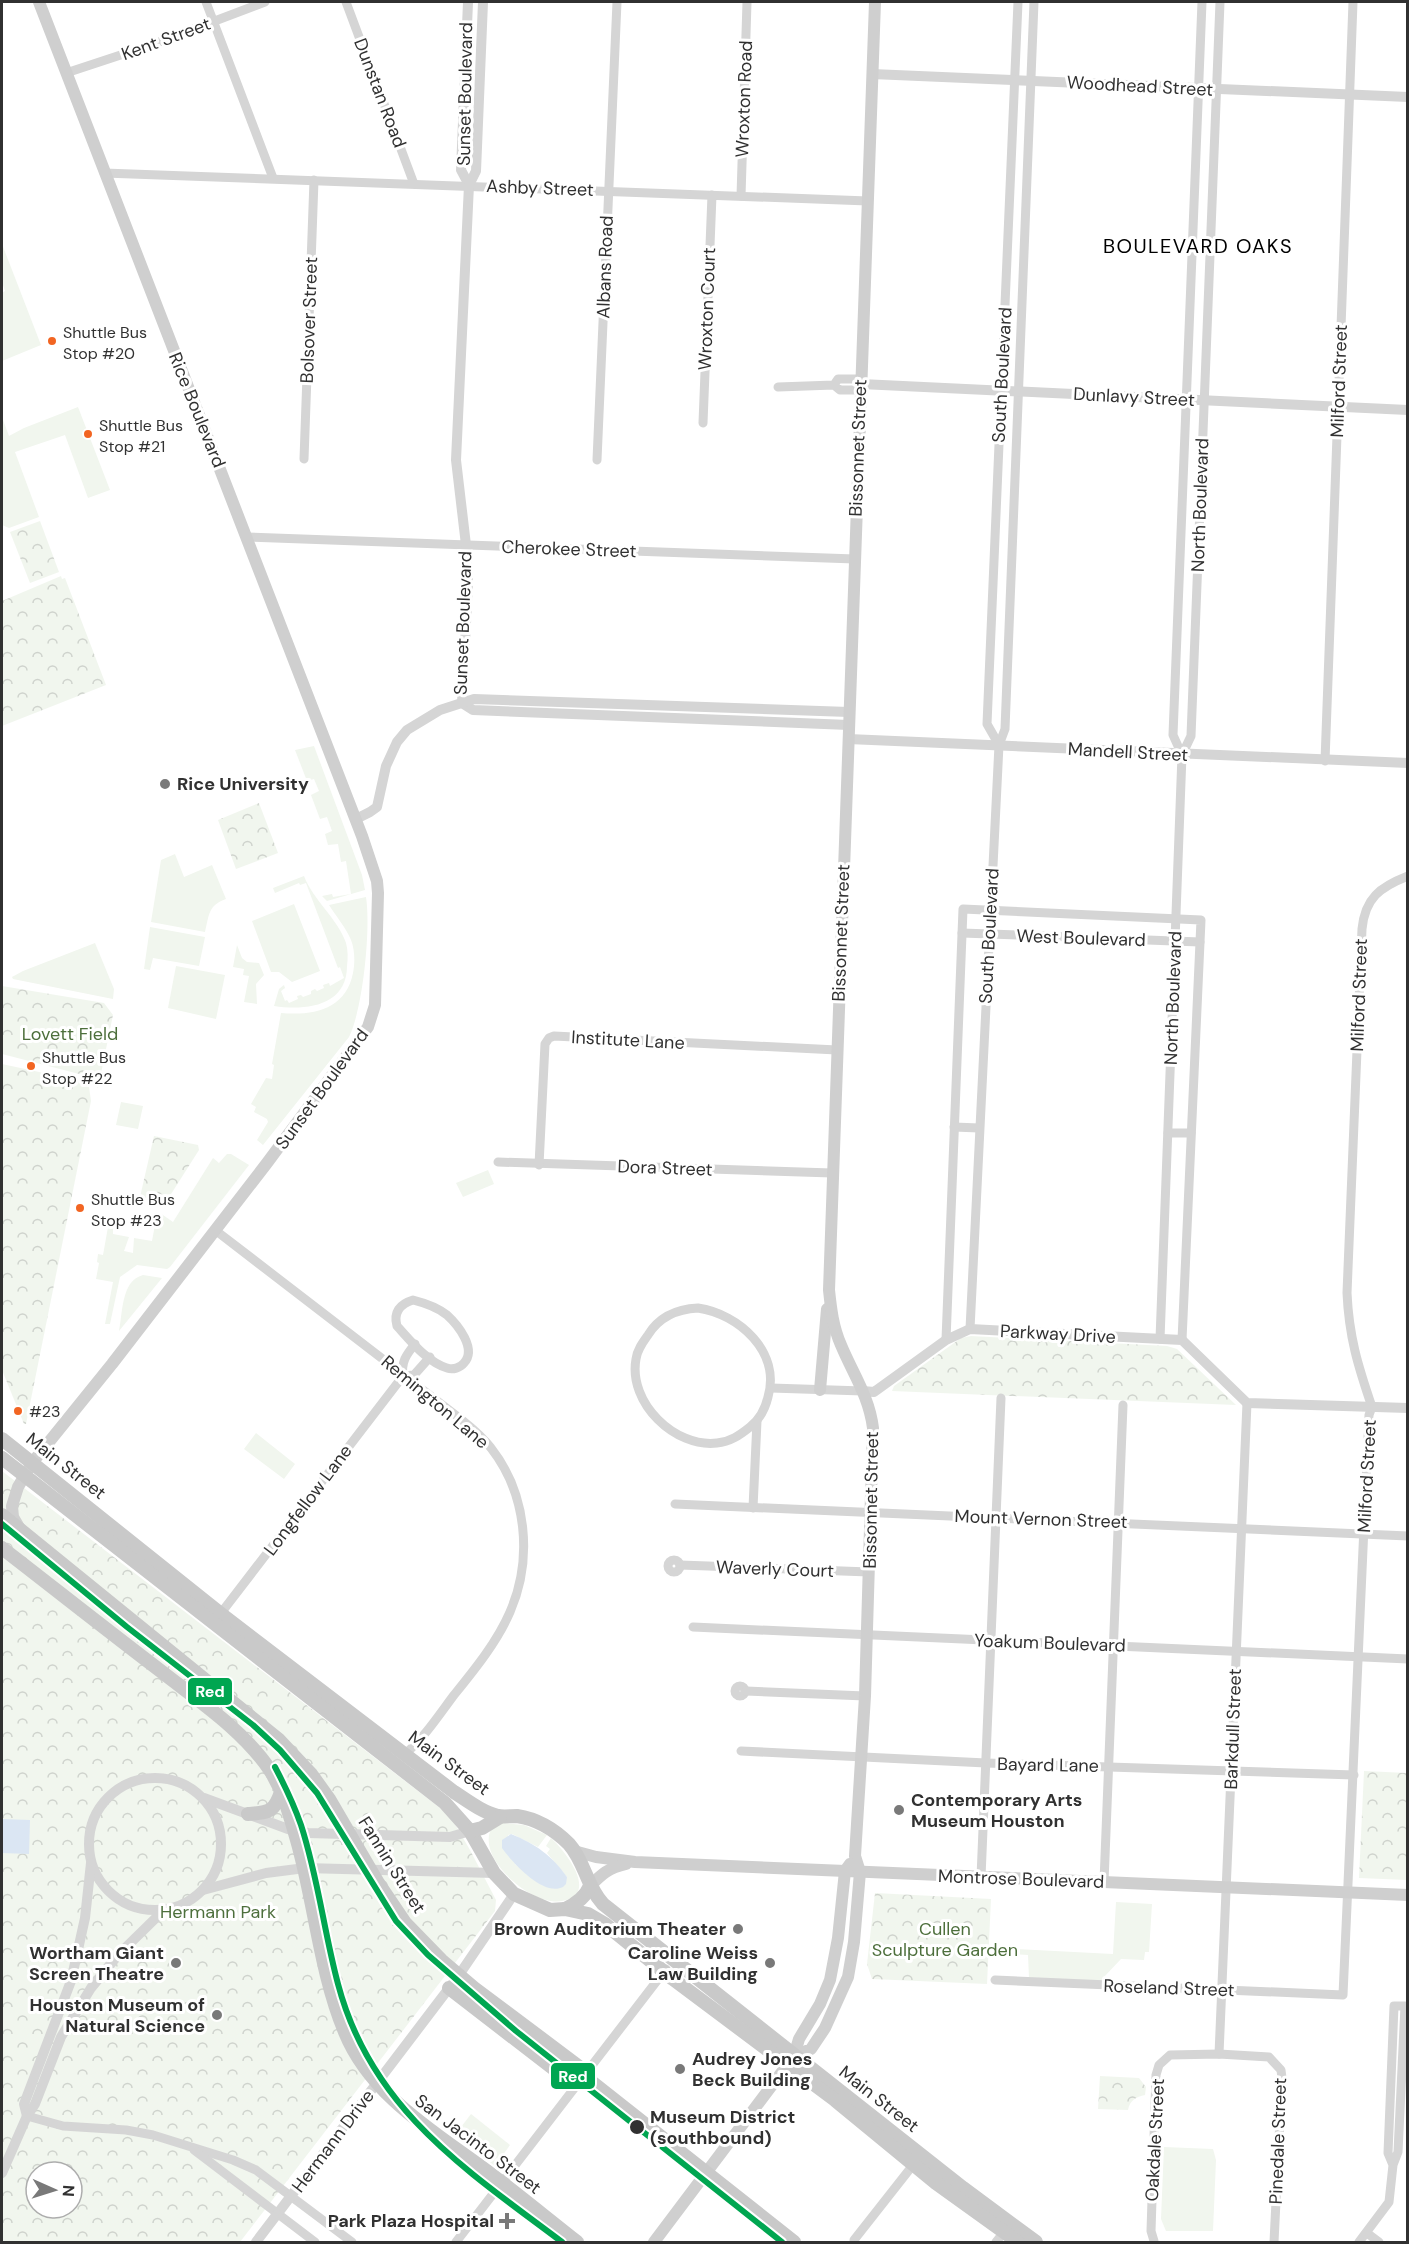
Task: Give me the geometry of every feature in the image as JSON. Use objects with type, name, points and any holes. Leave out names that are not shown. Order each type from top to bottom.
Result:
[{"type":"main road","name":"Rice Boulevard","points":[[39,2],[356,819]]},
{"type":"main road","name":"Bissonnet Street","points":[[791,2060],[811,2049],[816,2042],[834,2011],[845,1984],[852,1952],[860,1872],[855,1856],[865,1696],[873,1428],[871,1409],[832,1320],[829,1290],[875,2]]},
{"type":"main road","name":"Sunset Boulevard","points":[[21,1530],[13,1517],[12,1506],[24,1475],[32,1463],[112,1364],[368,1027],[375,1005],[378,946],[377,881],[356,819]]},
{"type":"main road","points":[[820,1390],[823,1336],[829,1290]]},
{"type":"main road","name":"Main Street","points":[[2,1439],[445,1803],[476,1833],[494,1873],[514,1894],[550,1910],[565,1909],[588,1914],[605,1924],[664,1972],[791,2060],[1036,2242]]},
{"type":"main road","name":"Main Street","points":[[2,1458],[454,1792],[483,1811],[500,1817],[526,1818],[537,1821],[559,1836],[574,1851],[590,1886],[603,1904],[673,1960],[835,2100],[1000,2237],[1018,2242]]},
{"type":"main road","name":"Fannin Street","points":[[2,1515],[153,1640],[279,1740],[311,1774],[405,1923],[441,1960],[578,2066],[584,2076],[794,2242]]},
{"type":"main road","name":"San Jacinto Street","points":[[2,1548],[212,1712],[248,1744],[270,1770],[281,1792],[305,1868],[337,2009],[359,2059],[377,2083],[403,2110],[577,2242]]},
{"type":"main road","points":[[248,1814],[268,1812],[273,1809],[281,1792]]},
{"type":"main road","points":[[476,1833],[500,1817]]},
{"type":"main road","name":"Montrose Boulevard","points":[[574,1851],[596,1857],[635,1862],[1407,1895]]},
{"type":"main road","name":"Bissonnet Street","points":[[791,2060],[799,2038],[816,2012],[830,1980],[838,1938],[845,1871],[855,1856]]},
{"type":"main road","name":"Montrose Boulevard","points":[[590,1886],[603,1871],[635,1862]]},
{"type":"main road","points":[[565,1909],[579,1901],[590,1886]]},
{"type":"main road","points":[[449,1988],[567,2079],[584,2076]]},
{"type":"main road","points":[[654,2242],[791,2060]]},
{"type":"street","points":[[206,2],[273,178]]},
{"type":"street","name":"Kent Street","points":[[66,73],[154,44],[265,2]]},
{"type":"street","name":"Dunstan Road","points":[[345,2],[414,184]]},
{"type":"street","name":"Sunset Boulevard","points":[[468,2],[460,170],[469,185]]},
{"type":"street","name":"Sunset Boulevard","points":[[356,819],[377,807],[386,766],[397,742],[407,730],[440,710],[462,703],[468,583],[456,460],[469,185],[476,171],[483,2]]},
{"type":"street","name":"Albans Road","points":[[597,460],[617,2]]},
{"type":"street","name":"Wroxton Road","points":[[741,196],[747,2]]},
{"type":"street","name":"South Boulevard","points":[[999,745],[987,724],[1018,2]]},
{"type":"street","name":"South Boulevard","points":[[970,1329],[999,745],[1005,729],[1034,2]]},
{"type":"street","name":"North Boulevard","points":[[1182,755],[1173,735],[1202,2]]},
{"type":"street","name":"North Boulevard","points":[[1160,1339],[1182,755],[1191,736],[1220,2]]},
{"type":"street","name":"Milford Street","points":[[1325,761],[1353,2]]},
{"type":"street","name":"Woodhead Street","points":[[873,74],[1407,97]]},
{"type":"street","name":"Ashby Street","points":[[104,173],[868,201]]},
{"type":"street","name":"Bolsover Street","points":[[304,459],[314,180]]},
{"type":"street","name":"Wroxton Court","points":[[703,423],[712,195]]},
{"type":"street","points":[[778,387],[834,385],[840,390],[856,390],[861,384]]},
{"type":"street","name":"Dunlavy Street","points":[[861,384],[1407,410]]},
{"type":"street","name":"Cherokee Street","points":[[246,537],[855,559]]},
{"type":"street","points":[[462,703],[474,699],[603,710],[849,719]]},
{"type":"street","name":"Mandell Street","points":[[848,739],[1407,763]]},
{"type":"street","name":"Milford Street","points":[[1343,1995],[1369,1415],[1372,1407],[1354,1352],[1348,1320],[1347,1293],[1362,929],[1364,913],[1373,897],[1389,884],[1407,876]]},
{"type":"street","name":"South Boulevard","points":[[946,1340],[963,909]]},
{"type":"street","name":"West Boulevard","points":[[963,909],[1201,920]]},
{"type":"street","name":"North Boulevard","points":[[1182,1340],[1201,920]]},
{"type":"street","name":"West Boulevard","points":[[962,933],[1200,942]]},
{"type":"street","name":"Institute Lane","points":[[539,1165],[544,1044],[554,1036],[837,1050]]},
{"type":"street","points":[[954,1127],[979,1128]]},
{"type":"street","points":[[1168,1132],[1191,1133]]},
{"type":"street","name":"Dora Street","points":[[498,1162],[832,1173]]},
{"type":"street","name":"Remington Lane","points":[[215,1230],[462,1420],[490,1447],[502,1464],[513,1487],[521,1513],[524,1539],[523,1565],[510,1613],[498,1635],[468,1678],[405,1754]]},
{"type":"street","points":[[413,1300],[425,1303],[446,1315],[461,1334],[470,1353],[466,1362],[448,1369],[429,1357],[415,1344],[397,1326],[395,1320],[397,1310],[403,1303],[413,1300]]},
{"type":"street","points":[[687,1309],[720,1313],[751,1334],[766,1356],[771,1388],[765,1408],[757,1421],[734,1438],[716,1443],[702,1443],[676,1434],[666,1427],[646,1405],[636,1379],[636,1357],[650,1330],[667,1316],[687,1309]]},
{"type":"street","name":"Parkway Drive","points":[[863,1391],[874,1392],[946,1340],[970,1329],[1182,1340]]},
{"type":"street","points":[[1182,1340],[1247,1403],[1407,1408]]},
{"type":"street","points":[[415,1344],[405,1356],[402,1367],[403,1376],[414,1374],[429,1357]]},
{"type":"street","name":"Longfellow Lane","points":[[218,1618],[403,1376]]},
{"type":"street","points":[[771,1388],[863,1391]]},
{"type":"street","points":[[981,1877],[1001,1398]]},
{"type":"street","name":"Barkdull Street","points":[[1219,2054],[1247,1403]]},
{"type":"street","points":[[1104,1882],[1123,1405]]},
{"type":"street","points":[[753,1508],[757,1421]]},
{"type":"street","name":"Mount Vernon Street","points":[[675,1504],[1407,1536]]},
{"type":"street","name":"Waverly Court","points":[[680,1565],[869,1572]]},
{"type":"street","name":"Yoakum Boulevard","points":[[693,1627],[1407,1659]]},
{"type":"street","points":[[746,1691],[865,1696]]},
{"type":"street","name":"Bayard Lane","points":[[741,1751],[986,1763],[1354,1775]]},
{"type":"street","points":[[27,2116],[24,2104],[71,1981],[85,1918],[91,1863],[89,1840],[95,1816],[105,1800],[120,1787],[138,1780],[157,1777],[182,1784],[203,1798],[294,1831],[351,1835],[450,1837],[476,1833]]},
{"type":"street","points":[[91,1863],[107,1890],[123,1903],[143,1910],[164,1910],[185,1904],[203,1890],[213,1878],[219,1863],[220,1829],[214,1812],[203,1798]]},
{"type":"street","points":[[203,1890],[266,1873],[305,1868],[494,1873]]},
{"type":"street","name":"Hermann Drive","points":[[256,2242],[459,1975],[514,1894]]},
{"type":"street","points":[[2,2173],[27,2116],[35,2104],[61,2037],[91,1988],[118,1955],[164,1910]]},
{"type":"street","points":[[456,2242],[673,1960]]},
{"type":"street","name":"Roseland Street","points":[[995,1980],[1343,1995]]},
{"type":"street","points":[[1359,2242],[1389,2202],[1393,2165],[1398,2152],[1405,2006],[1394,2006],[1388,2153],[1393,2165]]},
{"type":"street","name":"Oakdale Street","points":[[1153,2242],[1151,2219],[1156,2075],[1159,2065],[1170,2055],[1219,2054]]},
{"type":"street","name":"Pinedale Street","points":[[1219,2054],[1269,2057],[1281,2070],[1274,2242]]},
{"type":"street","points":[[27,2116],[77,2128],[140,2132],[256,2170],[352,2242]]},
{"type":"street","points":[[190,2147],[315,2242]]},
{"type":"street","points":[[854,2240],[914,2165]]},
{"type":"street","points":[[1366,2233],[1379,2242]]},
{"type":"street","points":[[1153,2242],[1164,2242]]},
{"type":"green space","points":[[2,244],[41,345],[2,361],[2,293],[5,291],[2,282]]},
{"type":"green space","points":[[78,407],[110,490],[88,498],[65,435],[15,452],[39,517],[9,528],[2,525],[2,417],[9,436]]},
{"type":"green space","points":[[40,521],[59,572],[30,583],[10,532]]},
{"type":"green space","points":[[61,576],[62,579],[65,578],[106,685],[2,726],[2,601]]},
{"type":"green space","points":[[314,746],[362,875],[365,890],[327,901],[322,896],[351,894],[346,861],[341,862],[338,844],[328,845],[325,834],[332,831],[327,817],[320,819],[311,795],[319,791],[314,779],[307,781],[295,750]]},
{"type":"green space","points":[[259,803],[278,853],[236,869],[218,820]]},
{"type":"green space","points":[[175,854],[184,877],[212,865],[226,899],[212,908],[205,932],[151,922],[161,860]]},
{"type":"green space","points":[[304,876],[346,943],[348,957],[345,979],[340,990],[323,1003],[299,1007],[274,1006],[279,989],[284,985],[285,988],[281,991],[285,1001],[289,1003],[298,999],[297,996],[303,997],[311,994],[311,991],[315,989],[317,991],[324,988],[323,985],[329,983],[330,986],[344,978],[340,967],[338,968],[306,883],[300,885],[299,883],[275,893],[273,888]]},
{"type":"green space","points":[[366,897],[365,968],[358,1008],[349,1037],[263,1145],[257,1140],[268,1122],[267,1119],[254,1112],[256,1107],[251,1104],[266,1078],[272,1079],[274,1065],[272,1064],[281,1013],[305,1013],[327,1008],[343,995],[353,973],[353,948],[346,931],[329,905]]},
{"type":"green space","points":[[294,904],[320,971],[292,982],[279,972],[271,972],[252,921]]},
{"type":"green space","points":[[150,927],[205,937],[199,966],[153,958],[150,970],[144,969]]},
{"type":"green space","points":[[95,943],[114,989],[113,999],[12,977],[23,971]]},
{"type":"green space","points":[[237,945],[242,958],[247,962],[259,963],[264,975],[256,984],[257,1004],[244,1002],[249,976],[243,975],[244,969],[233,967]]},
{"type":"green space","points":[[176,966],[225,975],[216,1019],[168,1008]]},
{"type":"green space","name":"Lovett Field","points":[[2,986],[104,1003],[113,1015],[98,1088],[87,1076],[2,1054]]},
{"type":"green space","points":[[2,1064],[81,1081],[89,1087],[91,1101],[26,1424],[24,1424],[2,1370]]},
{"type":"green space","points":[[121,1102],[143,1106],[138,1129],[116,1125]]},
{"type":"green space","points":[[154,1136],[198,1145],[199,1150],[166,1202],[140,1197]]},
{"type":"green space","points":[[227,1154],[249,1165],[170,1267],[167,1269],[137,1265],[120,1277],[110,1324],[105,1324],[113,1282],[96,1279],[98,1254],[103,1255],[108,1227],[113,1228],[113,1234],[129,1237],[124,1251],[133,1253],[134,1238],[152,1241],[157,1214],[160,1213],[173,1222],[213,1158],[219,1163]]},
{"type":"green space","points":[[488,1170],[494,1184],[463,1197],[456,1183]]},
{"type":"green space","points":[[143,1275],[162,1278],[119,1331],[127,1290],[136,1278]]},
{"type":"green space","points":[[971,1336],[1167,1346],[1177,1349],[1236,1405],[892,1391],[894,1386],[961,1338]]},
{"type":"green space","points":[[256,1433],[295,1464],[284,1479],[244,1449]]},
{"type":"green space","name":"Hermann Park","points":[[2,1471],[444,1811],[452,1819],[496,1900],[495,1911],[240,2242],[2,2242]]},
{"type":"green space","points":[[1364,1771],[1407,1773],[1407,1880],[1359,1878]]},
{"type":"green space","points":[[503,1823],[524,1825],[547,1835],[538,1847],[512,1834],[508,1835],[515,1864],[533,1879],[553,1888],[567,1877],[547,1853],[550,1849],[546,1846],[551,1838],[574,1868],[579,1886],[576,1894],[569,1899],[549,1900],[527,1892],[508,1876],[495,1860],[489,1841],[491,1829]]},
{"type":"green space","name":"Cullen Sculpture Garden","points":[[875,1893],[991,1899],[987,1984],[872,1979],[867,1964]]},
{"type":"green space","points":[[1116,1902],[1152,1904],[1149,1952],[1145,1952],[1144,1960],[1121,1959],[1104,1977],[1104,1981],[1029,1978],[1028,1955],[995,1953],[995,1948],[1113,1954]]},
{"type":"green space","points":[[1100,2076],[1139,2078],[1146,2087],[1145,2095],[1134,2100],[1128,2110],[1098,2109]]},
{"type":"green space","points":[[471,2114],[510,2145],[495,2166],[455,2135]]},
{"type":"green space","points":[[1164,2147],[1213,2149],[1216,2160],[1213,2231],[1166,2231],[1161,2219]]},
{"type":"shaded area","points":[[2,1819],[30,1820],[29,1854],[2,1853]]},
{"type":"shaded area","points":[[511,1834],[536,1846],[549,1857],[567,1877],[566,1884],[555,1889],[546,1887],[520,1869],[502,1848],[502,1840]]},
{"type":"transit line","name":"Red","points":[[2,1524],[127,1627],[253,1725],[280,1750],[317,1793],[396,1921],[428,1955],[516,2031],[782,2242]]},
{"type":"transit line","name":"Red","points":[[275,1767],[286,1788],[307,1845],[338,1984],[353,2028],[373,2067],[398,2101],[457,2161],[562,2242]]},
{"type":"place","name":"Shuttle Bus Stop #20","points":[[52,341]]},
{"type":"place","name":"Shuttle Bus Stop #21","points":[[88,434]]},
{"type":"place","name":"Rice University","points":[[165,784]]},
{"type":"place","name":"Shuttle Bus Stop #22","points":[[31,1066]]},
{"type":"place","name":"Shuttle Bus Stop #23","points":[[80,1208]]},
{"type":"place","name":"#23","points":[[18,1411]]},
{"type":"place","name":"Contemporary Arts Museum Houston","points":[[899,1810]]},
{"type":"place","name":"Brown Auditorium Theater","points":[[738,1929]]},
{"type":"place","name":"Wortham Giant Screen Theatre","points":[[176,1963]]},
{"type":"place","name":"Caroline Weiss Law Building","points":[[770,1963]]},
{"type":"place","name":"Houston Museum of Natural Science","points":[[217,2015]]},
{"type":"place","name":"Audrey Jones Beck Building","points":[[680,2069]]},
{"type":"place","name":"Museum District (southbound)","points":[[637,2127]]},
{"type":"place","name":"Park Plaza Hospital","points":[[507,2221]]},
{"type":"district","name":"BOULEVARD OAKS","points":[[1198,246]]}]
